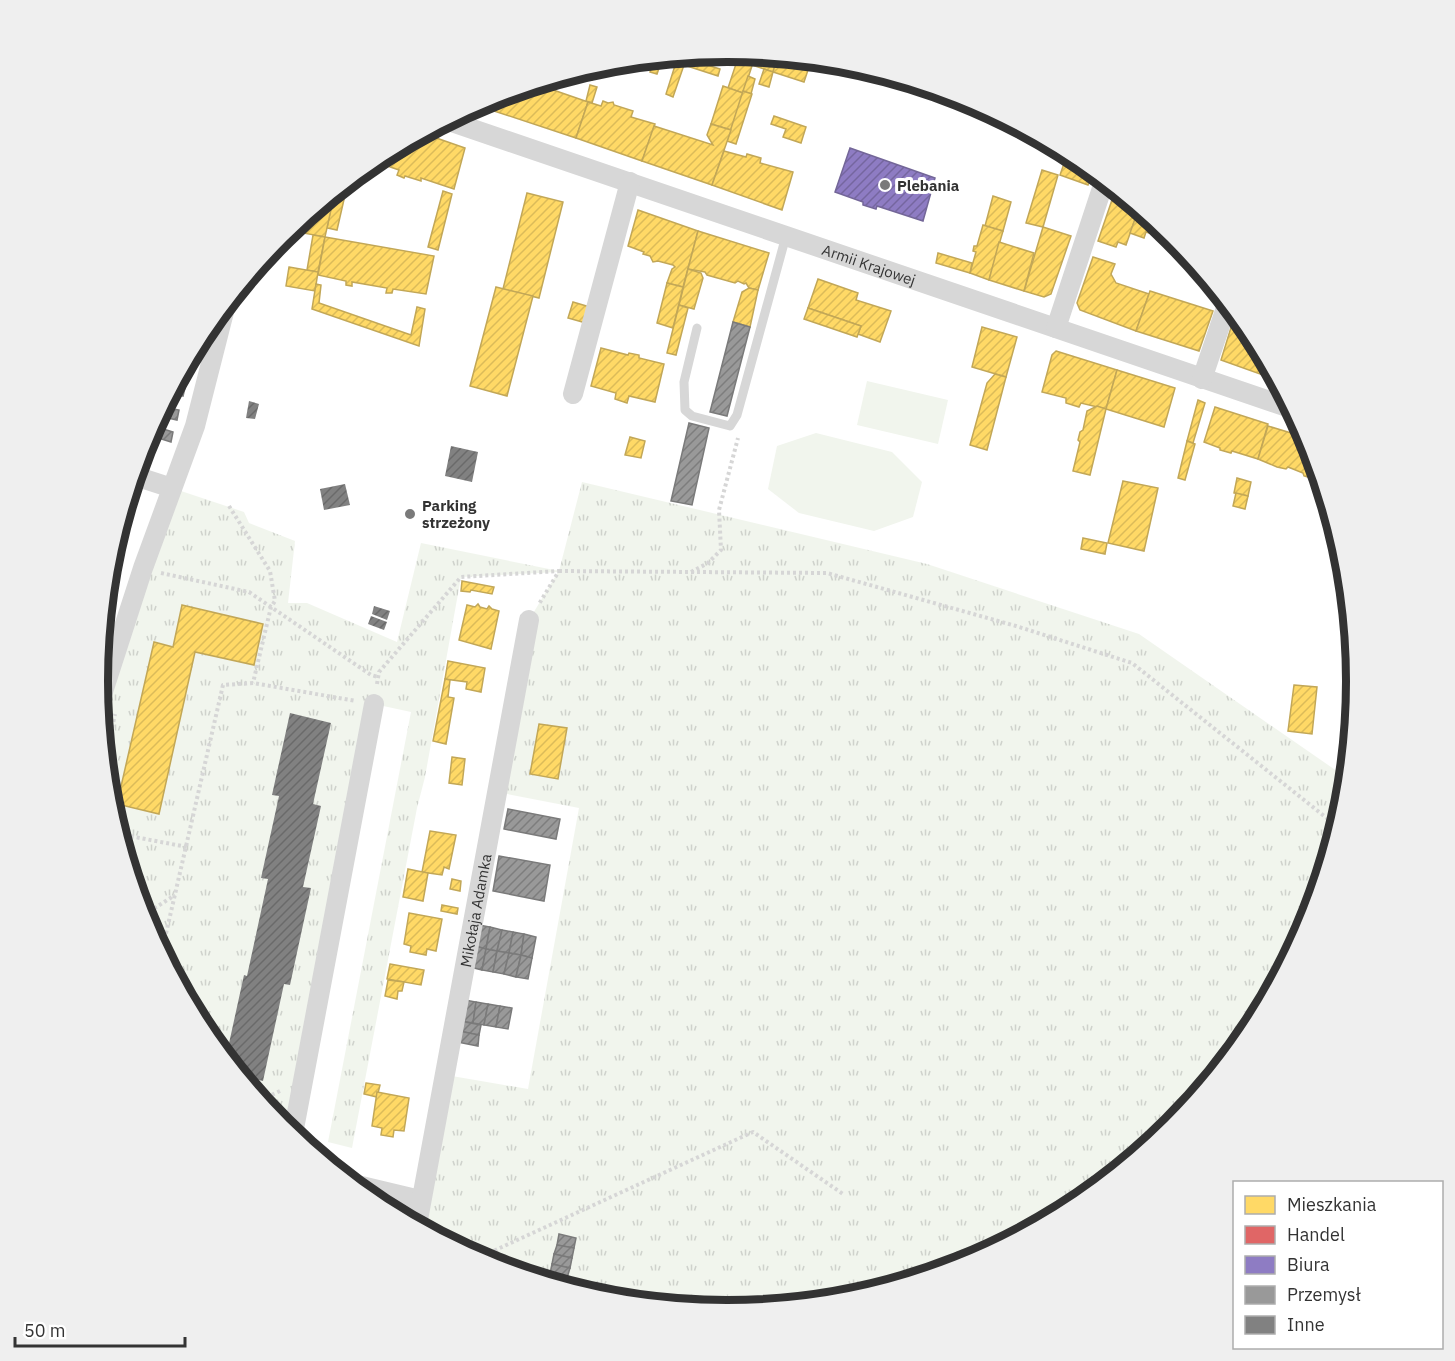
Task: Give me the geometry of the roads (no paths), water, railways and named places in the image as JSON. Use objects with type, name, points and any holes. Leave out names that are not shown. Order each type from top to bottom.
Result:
[{"type":"street","name":"Armii Krajowej","points":[[457,124],[1282,405]]},
{"type":"street","points":[[573,394],[630,182]]},
{"type":"street","points":[[1056,328],[1102,188]]},
{"type":"street","points":[[1203,379],[1225,312]]},
{"type":"street","points":[[108,676],[143,568],[195,426],[220,327]]},
{"type":"street","points":[[142,478],[172,488]]},
{"type":"street","name":"Mikołaja Adamka","points":[[418,1217],[529,621]]},
{"type":"street","points":[[294,1122],[374,704]]},
{"type":"street","points":[[376,1190],[420,1200]]},
{"type":"lane","points":[[697,328],[684,382],[684,410],[692,416],[730,426],[737,415],[786,236]]},
{"type":"place","name":"Plebania","points":[[885,185]]},
{"type":"place","name":"Parking strzeżony","points":[[410,514]]}]
